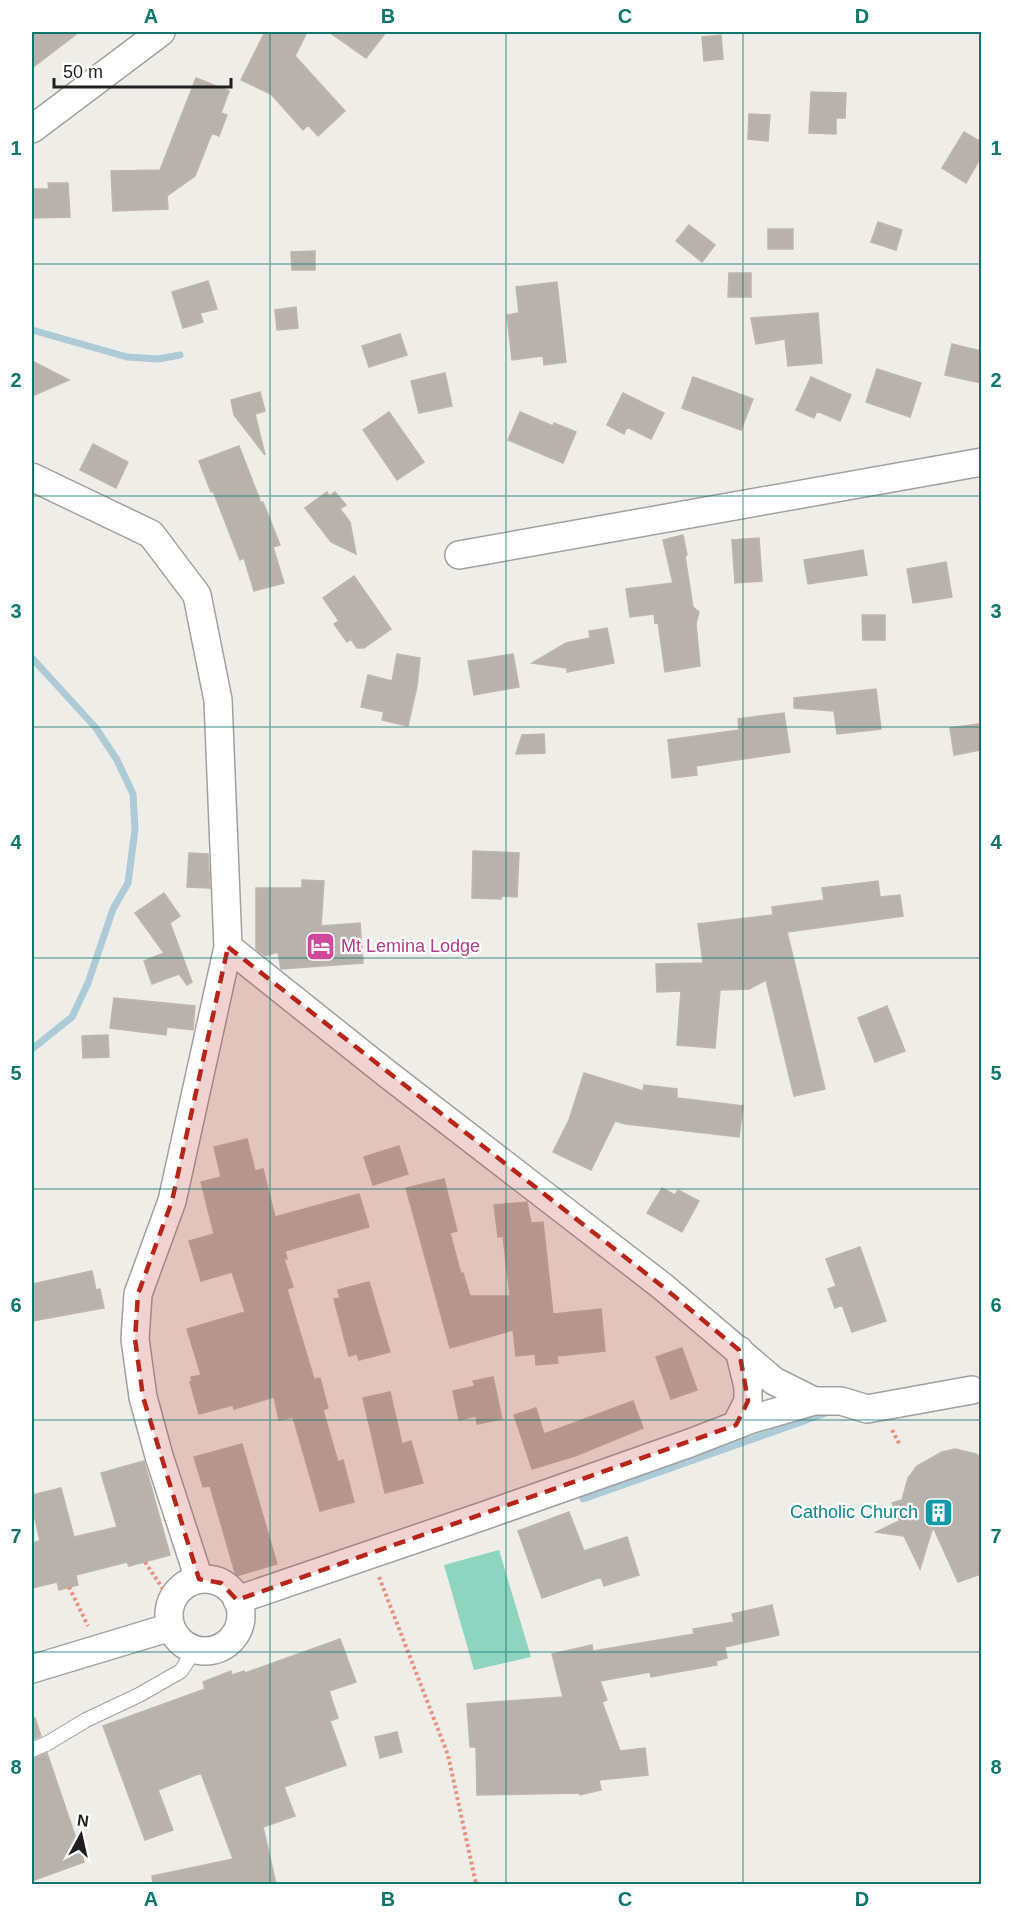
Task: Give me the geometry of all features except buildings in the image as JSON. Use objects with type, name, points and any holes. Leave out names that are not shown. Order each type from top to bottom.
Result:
[{"type":"street","points":[[32,129],[161,32]]},
{"type":"street","points":[[459,555],[981,462]]},
{"type":"street","points":[[32,477],[151,534],[197,595],[218,700],[228,946],[172,1201],[138,1294],[135,1339],[146,1406],[159,1456],[199,1579]]},
{"type":"street","points":[[228,946],[386,1073],[662,1286],[774,1381],[814,1401]]},
{"type":"street","points":[[736,1425],[748,1401],[748,1387],[739,1350]]},
{"type":"street","points":[[237,1600],[331,1569],[613,1459],[814,1401],[841,1401],[867,1409],[972,1390]]},
{"type":"street","points":[[199,1579],[210,1579],[231,1590],[237,1600],[240,1622],[228,1642],[218,1648],[195,1649],[185,1645],[176,1636],[171,1614],[178,1591],[187,1583],[199,1579]]},
{"type":"street","points":[[32,1669],[98,1649],[171,1614]]},
{"type":"lane","points":[[32,1750],[181,1671],[195,1649]]},
{"type":"path","points":[[891,1427],[900,1445]]},
{"type":"path","points":[[370,1554],[448,1755],[476,1884]]},
{"type":"path","points":[[145,1562],[171,1614]]},
{"type":"path","points":[[69,1587],[98,1649]]},
{"type":"highlighted area","points":[[228,947],[662,1286],[739,1350],[748,1401],[736,1425],[237,1600],[221,1583],[199,1579],[143,1397],[135,1339],[138,1294],[172,1201]]},
{"type":"green space","points":[[499,1550],[531,1657],[474,1670],[444,1565]]},
{"type":"waterway","points":[[32,330],[127,357],[158,359],[180,355]]},
{"type":"waterway","points":[[32,658],[96,728],[117,760],[133,794],[135,829],[128,883],[113,909],[88,983],[72,1017],[32,1049]]},
{"type":"waterway","points":[[583,1499],[829,1412]]},
{"type":"place","name":"Mt Lemina Lodge","points":[[320,946]]},
{"type":"place","name":"Catholic Church","points":[[939,1512]]}]
